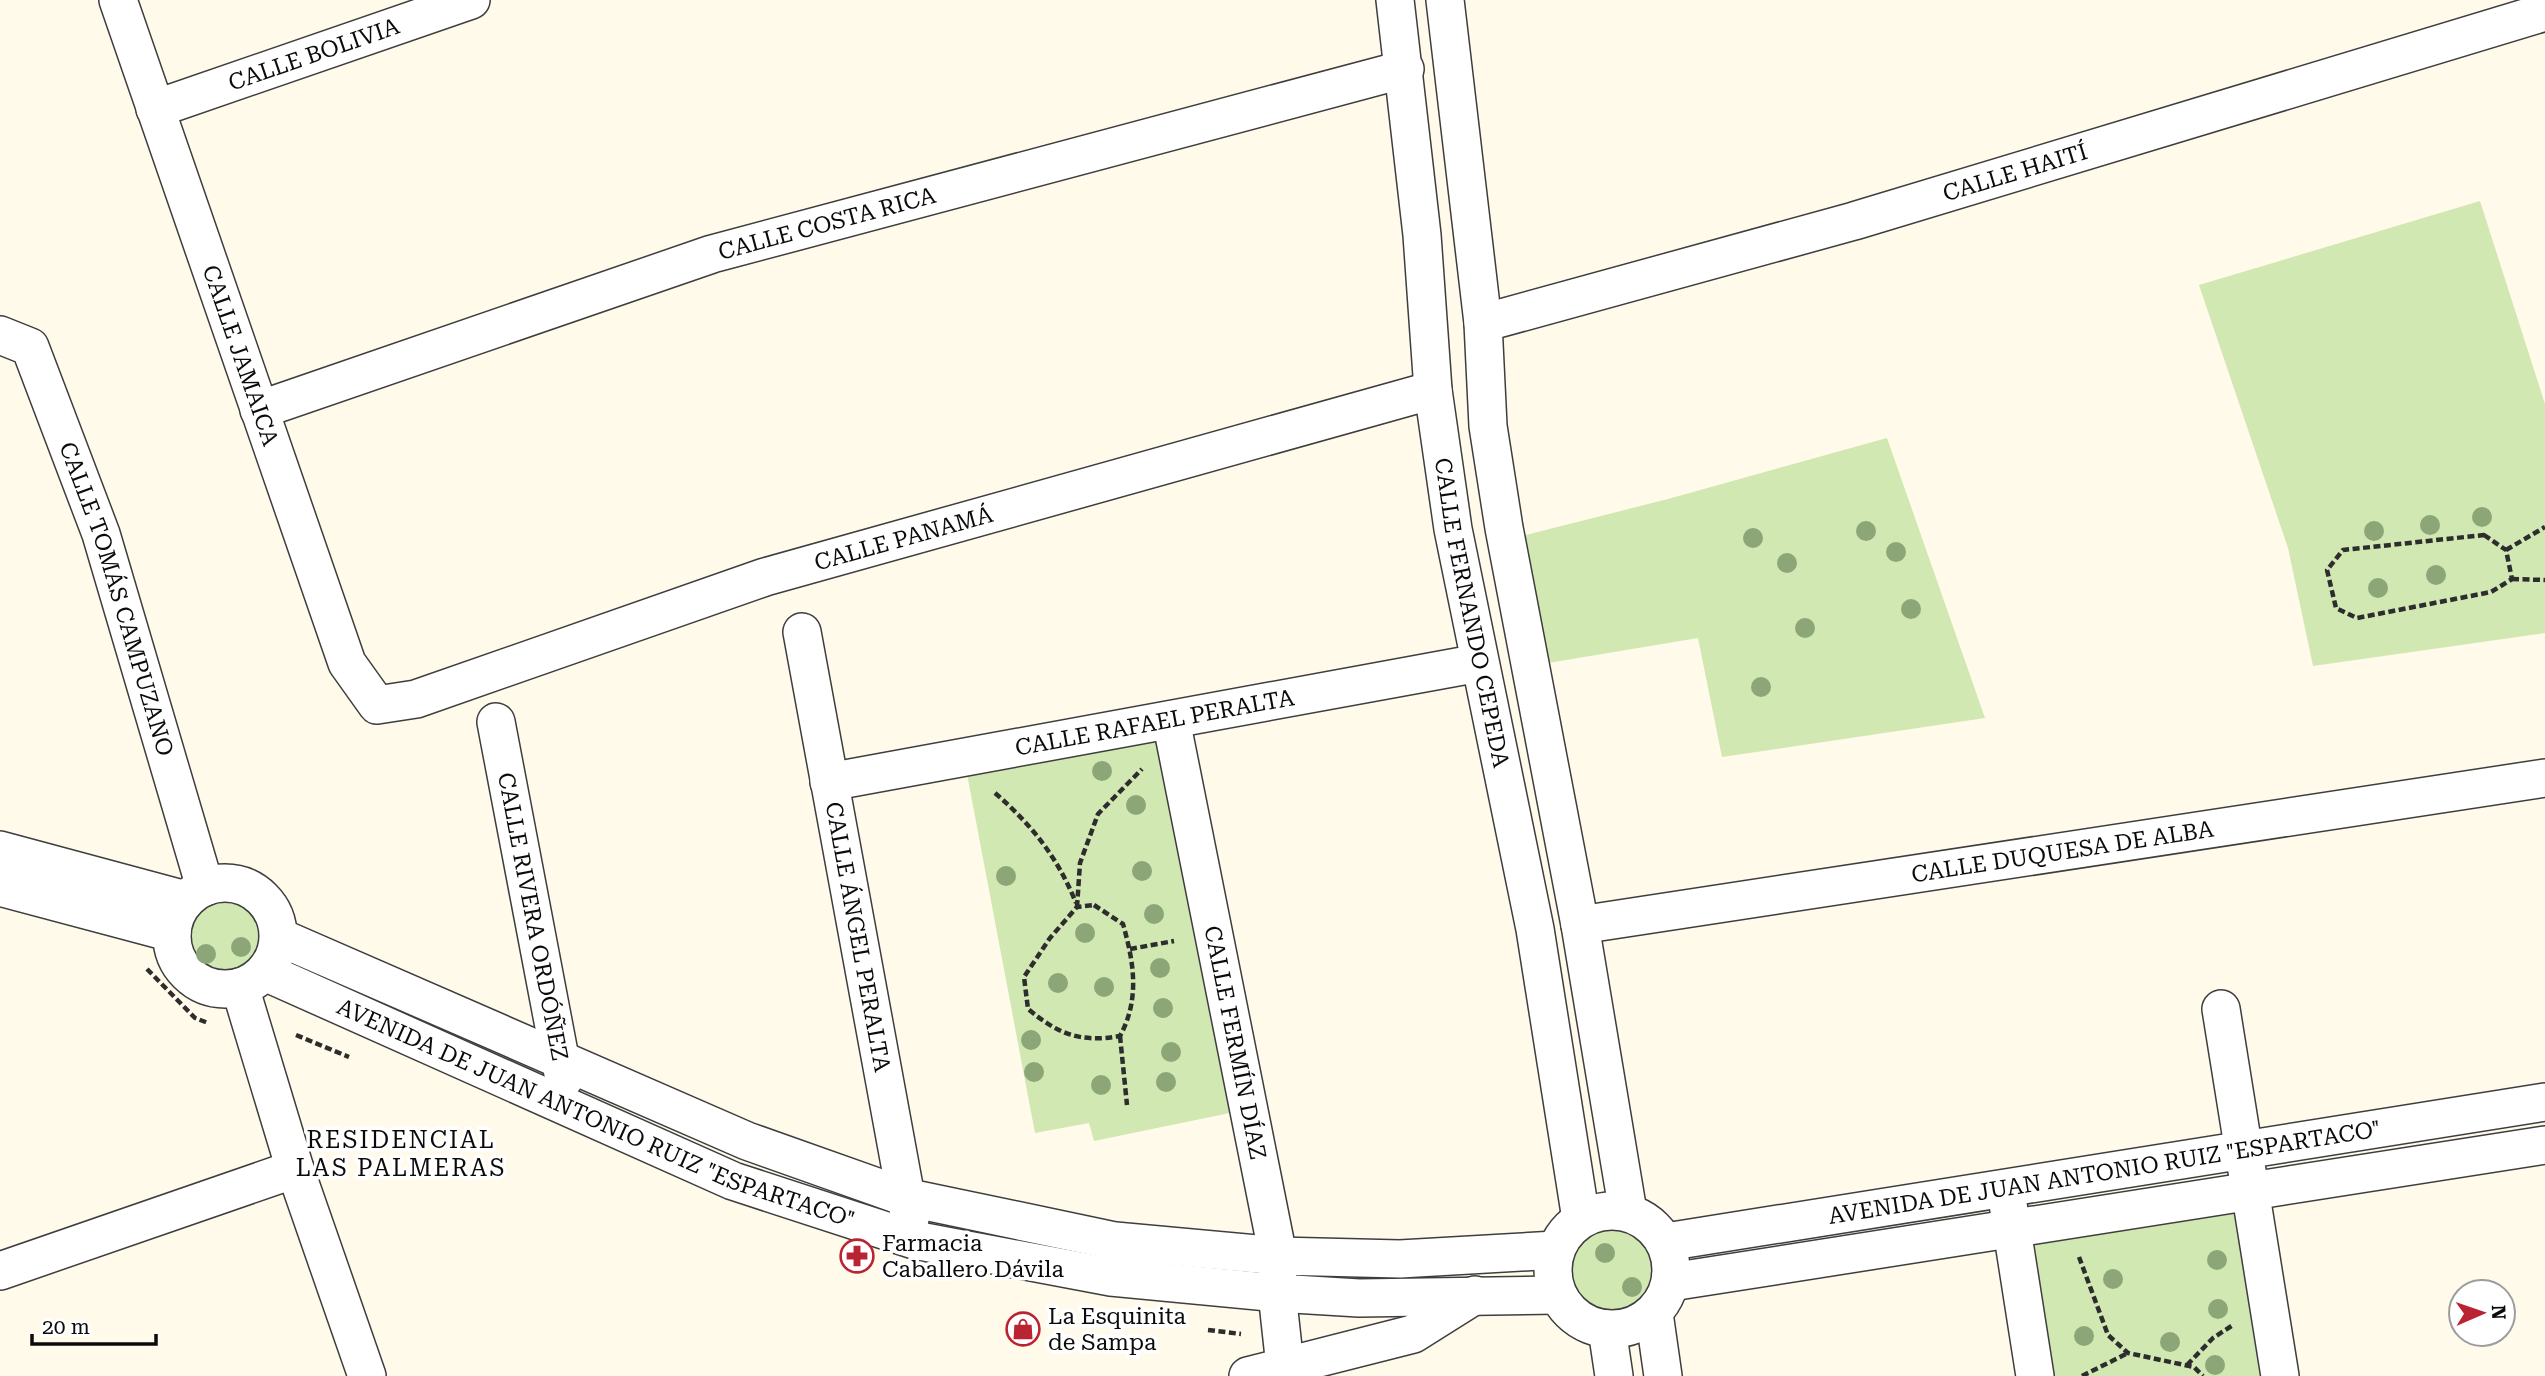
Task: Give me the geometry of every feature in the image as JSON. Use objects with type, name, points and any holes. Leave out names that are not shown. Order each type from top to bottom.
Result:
[{"type":"street","name":"CALLE JAMAICA","points":[[118,0],[347,663],[377,705]]},
{"type":"street","name":"CALLE BOLIVIA","points":[[155,108],[471,0]]},
{"type":"street","name":"CALLE FERNANDO CEPEDA","points":[[1395,0],[1422,235],[1433,390],[1453,529],[1535,929],[1581,1219]]},
{"type":"street","name":"CALLE FERNANDO CEPEDA","points":[[1445,0],[1483,323],[1488,426],[1504,528],[1580,925],[1628,1212]]},
{"type":"street","name":"CALLE HAITÍ","points":[[1483,323],[1854,222],[2545,12]]},
{"type":"street","name":"CALLE COSTA RICA","points":[[260,410],[712,254],[1405,69]]},
{"type":"street","name":"CALLE TOMÁS CAMPUZANO","points":[[0,335],[30,347],[101,534],[195,893]]},
{"type":"street","name":"CALLE PANAMÁ","points":[[377,705],[416,699],[765,577],[1433,390]]},
{"type":"street","name":"CALLE ÁNGEL PERALTA","points":[[802,632],[914,1240]]},
{"type":"street","name":"CALLE RAFAEL PERALTA","points":[[829,782],[964,758],[1174,735],[1479,663]]},
{"type":"street","name":"CALLE RIVERA ORDÓÑEZ","points":[[496,722],[569,1110]]},
{"type":"street","name":"CALLE FERMÍN DÍAZ","points":[[1174,735],[1278,1256],[1277,1293],[1284,1353]]},
{"type":"street","name":"CALLE DUQUESA DE ALBA","points":[[1580,925],[2545,778]]},
{"type":"street","points":[[0,850],[195,893]]},
{"type":"street","points":[[222,883],[239,884],[256,892],[268,904],[276,920],[279,937],[272,961],[253,979],[223,990],[192,978],[180,966],[172,933],[176,915],[195,893],[222,883]]},
{"type":"street","points":[[0,887],[172,933]]},
{"type":"street","name":"AVENIDA DE JUAN ANTONIO RUIZ \"ESPARTACO\"","points":[[279,937],[747,1141],[905,1197],[1115,1241],[1278,1256],[1400,1259],[1556,1250]]},
{"type":"street","points":[[253,979],[251,1025],[295,1169],[367,1376]]},
{"type":"street","name":"AVENIDA DE JUAN ANTONIO RUIZ \"ESPARTACO\"","points":[[253,979],[733,1181],[914,1240],[1111,1277],[1277,1293],[1359,1298],[1476,1294],[1559,1295]]},
{"type":"street","points":[[2221,1009],[2280,1376]]},
{"type":"street","name":"AVENIDA DE JUAN ANTONIO RUIZ \"ESPARTACO\"","points":[[1666,1242],[2545,1101]]},
{"type":"street","name":"AVENIDA DE JUAN ANTONIO RUIZ \"ESPARTACO\"","points":[[1662,1298],[2011,1227],[2545,1145]]},
{"type":"street","points":[[0,1271],[295,1169]]},
{"type":"street","points":[[2005,1188],[2035,1376]]},
{"type":"street","points":[[1662,1298],[1632,1326],[1607,1329],[1579,1318],[1559,1295],[1553,1273],[1556,1250],[1566,1232],[1581,1219],[1604,1210],[1628,1212],[1650,1223],[1666,1242],[1671,1262],[1662,1298],[1663,1376]]},
{"type":"street","points":[[1248,1376],[1284,1353],[1413,1334],[1476,1294]]},
{"type":"street","points":[[1607,1329],[1614,1376]]},
{"type":"path","points":[[2506,550],[2545,527]]},
{"type":"path","points":[[2512,579],[2506,550],[2484,535],[2343,550],[2327,570],[2336,608],[2357,618],[2491,593],[2512,579],[2545,580]]},
{"type":"path","points":[[1120,1036],[1094,1041],[1052,1029],[1028,1009],[1024,976],[1077,907],[1080,863],[1098,814],[1174,735]]},
{"type":"path","points":[[964,758],[1047,845],[1066,879],[1077,907]]},
{"type":"path","points":[[1077,907],[1094,905],[1123,924],[1134,974],[1131,1015],[1120,1036],[1127,1105]]},
{"type":"path","points":[[143,965],[195,1018],[235,1032],[251,1025]]},
{"type":"path","points":[[293,1045],[289,1032],[353,1059]]},
{"type":"path","points":[[2067,1219],[2108,1335],[2128,1353],[2194,1367],[2203,1376]]},
{"type":"path","points":[[2186,1365],[2213,1338],[2234,1324],[2270,1315]]},
{"type":"path","points":[[1205,1329],[1284,1353]]},
{"type":"path","points":[[2082,1376],[2128,1353]]},
{"type":"green space","points":[[2480,201],[2545,404],[2545,633],[2313,666],[2288,548],[2199,285]]},
{"type":"green space","points":[[1887,438],[1985,718],[1722,757],[1698,638],[1530,666],[1506,540],[1668,499]]},
{"type":"green space","points":[[1171,720],[1249,1109],[1094,1141],[1089,1123],[1035,1133],[964,758]]},
{"type":"green space","points":[[225,895],[241,898],[254,907],[263,920],[266,936],[263,952],[254,965],[241,974],[225,977],[209,974],[196,965],[187,952],[184,936],[187,920],[196,907],[209,898]]},
{"type":"green space","points":[[2250,1191],[2280,1376],[2035,1376],[2011,1227]]},
{"type":"green space","points":[[1612,1221],[1630,1224],[1646,1235],[1657,1251],[1660,1269],[1657,1287],[1646,1303],[1630,1314],[1612,1317],[1594,1314],[1578,1303],[1567,1287],[1564,1269],[1567,1251],[1578,1235],[1594,1224]]},
{"type":"place","name":"Farmacia Caballero Dávila","points":[[857,1256]]},
{"type":"place","name":"La Esquinita de Sampa","points":[[1023,1329]]},
{"type":"district","name":"RESIDENCIAL LAS PALMERAS","points":[[401,1154]]}]
